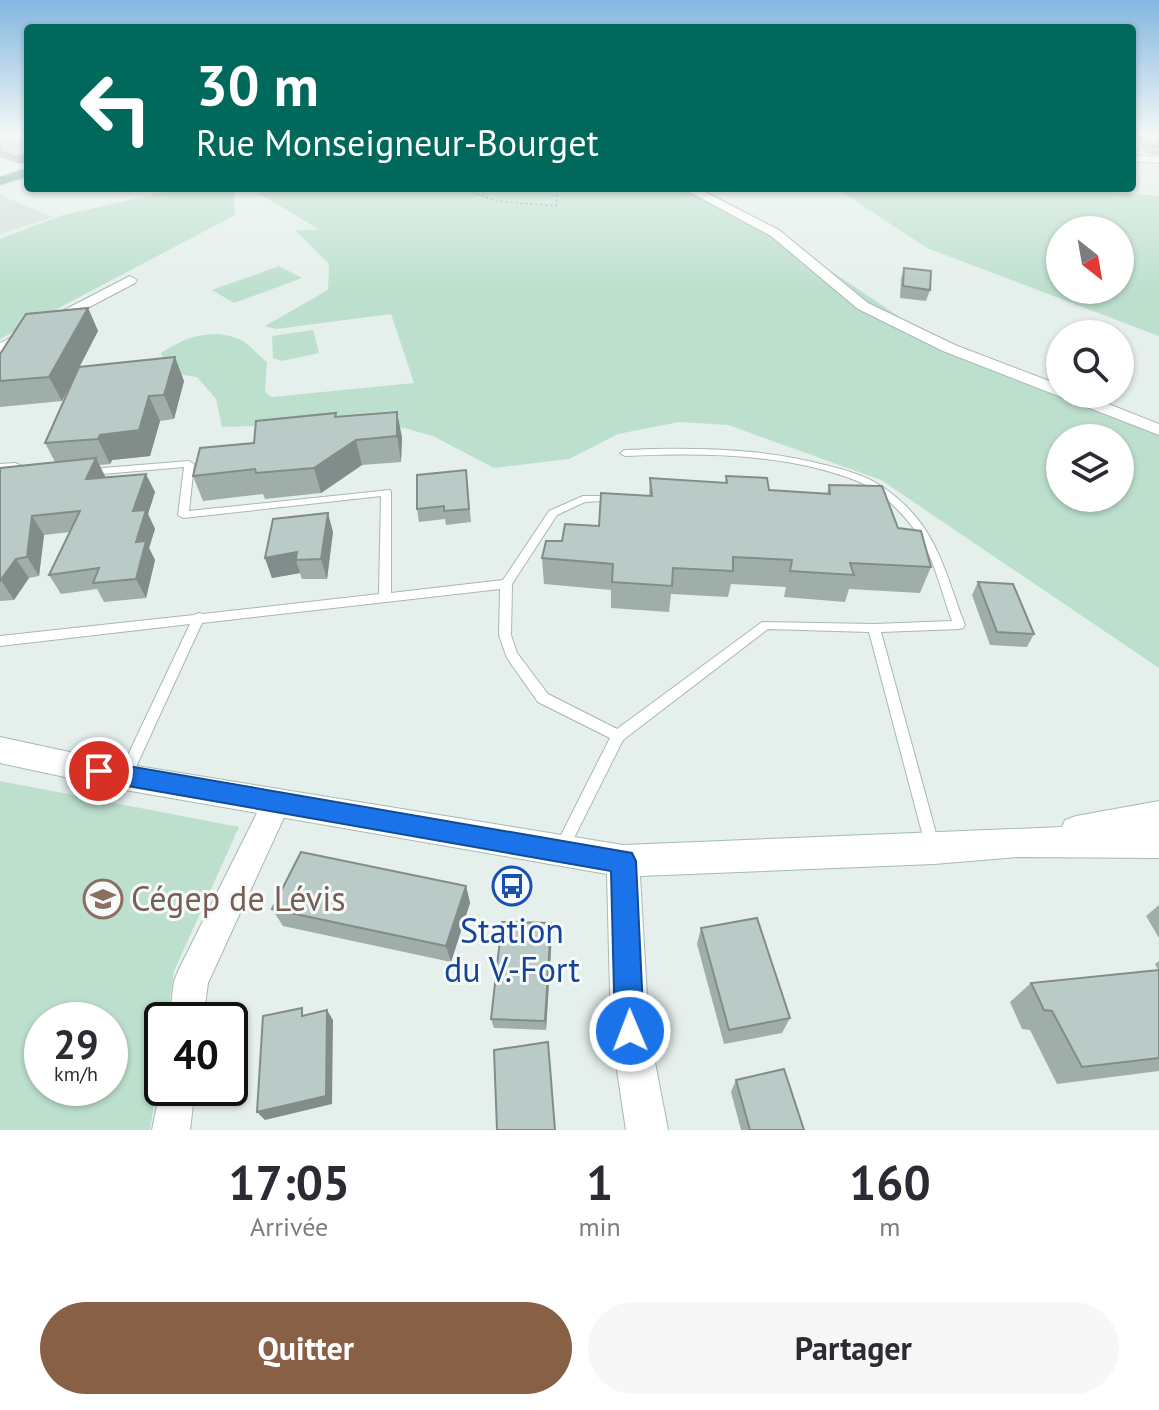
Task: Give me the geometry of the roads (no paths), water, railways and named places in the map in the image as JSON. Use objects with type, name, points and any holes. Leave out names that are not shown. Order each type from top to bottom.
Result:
[{"type":"street","points":[[696,192],[775,233],[863,306],[949,348],[1046,386]]},
{"type":"street","points":[[0,349],[130,280]]},
{"type":"street","points":[[1103,408],[1159,430]]},
{"type":"street","points":[[0,750],[125,777],[623,861],[934,849],[1018,842],[1159,843]]},
{"type":"street","points":[[188,1002],[191,981],[277,802]]},
{"type":"street","points":[[1018,842],[1159,816]]},
{"type":"street","points":[[623,861],[630,1031],[647,1130]]},
{"type":"street","points":[[171,1130],[174,1106]]},
{"type":"lane","points":[[560,852],[618,736],[766,625],[874,628],[959,625],[921,530],[898,506],[865,481],[793,461],[699,449],[625,453]]},
{"type":"lane","points":[[82,473],[189,464],[183,515],[386,492],[385,597]]},
{"type":"lane","points":[[0,467],[15,466],[36,476]]},
{"type":"lane","points":[[618,736],[543,698],[511,655],[505,635],[506,584],[553,513],[583,499],[628,497]]},
{"type":"lane","points":[[883,505],[898,506]]},
{"type":"lane","points":[[0,641],[506,584]]},
{"type":"lane","points":[[125,777],[199,617]]},
{"type":"lane","points":[[874,628],[934,849]]},
{"type":"place","name":"Station du V.-Fort","points":[[512,886]]},
{"type":"place","name":"Cégep de Lévis","points":[[103,899]]}]
